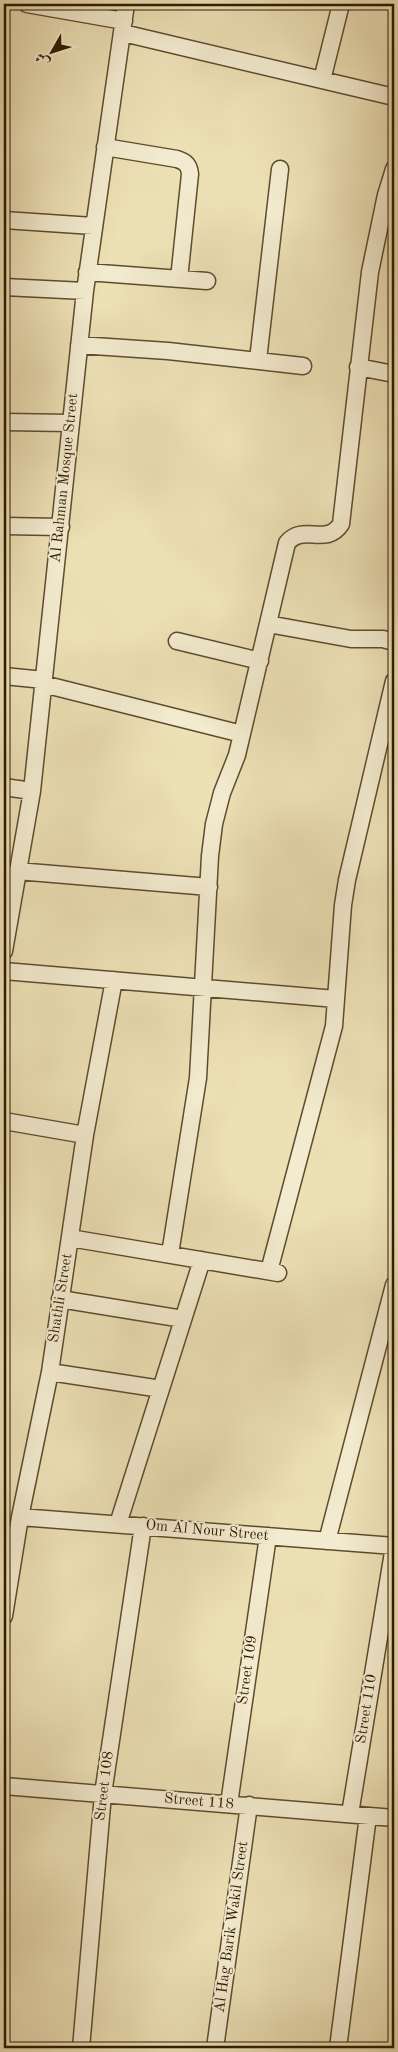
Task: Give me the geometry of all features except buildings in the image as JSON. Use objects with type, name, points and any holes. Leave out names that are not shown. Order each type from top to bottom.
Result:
[{"type":"street","points":[[27,4],[394,97]]},
{"type":"street","name":"Al Rahman Mosque Street","points":[[4,951],[32,791],[87,272],[126,4]]},
{"type":"street","points":[[322,80],[341,4]]},
{"type":"street","points":[[105,147],[177,159],[184,161],[189,167],[190,174],[179,279]]},
{"type":"street","points":[[258,360],[280,169]]},
{"type":"street","points":[[170,1254],[198,1078],[214,824],[222,793],[237,754],[287,543],[297,535],[330,534],[337,530],[341,524],[370,272],[386,195],[394,169]]},
{"type":"street","points":[[4,220],[93,226]]},
{"type":"street","points":[[87,272],[207,281]]},
{"type":"street","points":[[4,287],[85,291]]},
{"type":"street","points":[[79,346],[168,351],[303,366]]},
{"type":"street","points":[[358,367],[394,374]]},
{"type":"street","points":[[4,422],[70,423]]},
{"type":"street","points":[[4,526],[60,527]]},
{"type":"street","points":[[268,624],[351,639],[394,642]]},
{"type":"street","points":[[176,641],[260,660]]},
{"type":"street","points":[[4,676],[44,682],[242,734]]},
{"type":"street","points":[[70,1238],[275,1272],[334,1026],[343,905],[394,681]]},
{"type":"street","points":[[4,787],[32,791]]},
{"type":"street","points":[[17,870],[209,887]]},
{"type":"street","points":[[4,971],[336,999]]},
{"type":"street","name":"Shathli Street","points":[[4,1616],[20,1517],[50,1372],[85,1135],[114,980]]},
{"type":"street","points":[[4,1122],[85,1135]]},
{"type":"street","points":[[118,1524],[202,1260]]},
{"type":"street","points":[[327,1541],[394,1285]]},
{"type":"street","points":[[60,1299],[183,1319]]},
{"type":"street","points":[[50,1372],[161,1389]]},
{"type":"street","name":"Om Al Nour Street","points":[[20,1517],[394,1546]]},
{"type":"street","name":"Street 108","points":[[81,2048],[103,1794],[143,1526]]},
{"type":"street","name":"Street 109","points":[[229,1804],[268,1536]]},
{"type":"street","name":"Street 110","points":[[350,1814],[394,1546]]},
{"type":"street","name":"Street 118","points":[[4,1786],[394,1818]]},
{"type":"street","name":"Al Hag Barik Wakil Street","points":[[215,2048],[249,1806]]},
{"type":"street","points":[[338,2048],[368,1816]]}]
